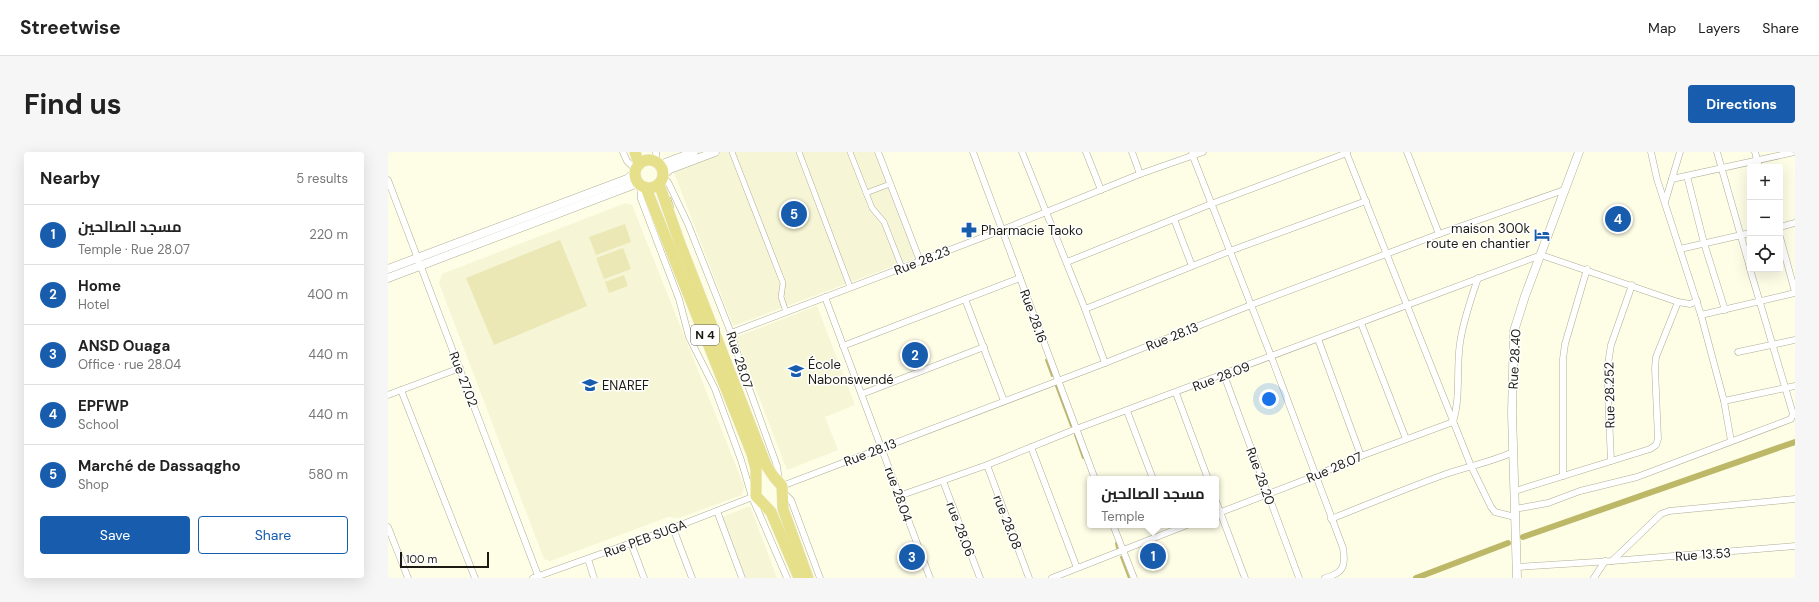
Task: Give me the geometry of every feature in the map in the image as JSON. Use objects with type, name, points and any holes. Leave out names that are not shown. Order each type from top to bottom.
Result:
[{"type":"highway","name":"N 4","points":[[635,152],[639,177],[752,454],[757,484],[754,497]]},
{"type":"highway","points":[[644,161],[657,166],[653,188],[639,177],[644,161]]},
{"type":"highway","name":"N 4","points":[[657,166],[679,242],[766,465],[780,487],[786,520],[808,578]]},
{"type":"highway","points":[[757,484],[764,478],[780,487],[774,504],[765,504]]},
{"type":"highway","points":[[754,497],[765,504],[776,522],[799,578]]},
{"type":"street","points":[[623,152],[639,177],[641,199],[679,299],[689,337],[715,389],[754,497],[787,578]]},
{"type":"street","points":[[657,166],[694,152]]},
{"type":"street","points":[[657,166],[670,169],[715,152]]},
{"type":"street","points":[[732,152],[783,283],[781,297],[786,312]]},
{"type":"street","points":[[799,152],[850,287]]},
{"type":"street","points":[[850,152],[874,211],[884,222],[902,268]]},
{"type":"street","points":[[878,152],[920,261]]},
{"type":"street","name":"Rue 28.16","points":[[973,152],[1094,476]]},
{"type":"street","points":[[1022,152],[1086,308],[1105,363]]},
{"type":"street","points":[[1086,152],[1101,190]]},
{"type":"street","points":[[1132,152],[1140,174]]},
{"type":"street","name":"Rue 28.23","points":[[731,333],[1002,230],[1192,154],[1203,152]]},
{"type":"street","points":[[1067,262],[1346,152],[1471,466],[1491,507],[1495,512],[1515,513],[1580,491],[1637,477],[1791,420],[1793,414],[1784,388],[1751,272]]},
{"type":"street","points":[[1407,152],[1439,234]]},
{"type":"street","name":"Rue 28.40","points":[[1517,578],[1512,413],[1514,331],[1524,296],[1541,255],[1579,152]]},
{"type":"street","points":[[1651,152],[1657,179],[1701,314],[1724,401],[1731,441]]},
{"type":"street","points":[[1665,202],[1680,152]]},
{"type":"street","points":[[1717,152],[1747,259]]},
{"type":"street","points":[[1755,152],[1758,164],[1795,152]]},
{"type":"street","points":[[1192,154],[1272,356],[1331,520],[1343,548],[1344,564],[1341,570],[1336,575],[1325,578]]},
{"type":"street","name":"Rue 28.07","points":[[657,166],[668,182],[688,224],[731,333],[777,466],[780,487],[791,500],[820,578]]},
{"type":"street","points":[[1672,179],[1747,166]]},
{"type":"street","points":[[1687,176],[1704,243],[1725,310]]},
{"type":"street","points":[[388,278],[419,262],[627,179],[639,177]]},
{"type":"street","name":"Rue 27.02","points":[[388,180],[460,368],[537,577]]},
{"type":"street","points":[[866,193],[890,184]]},
{"type":"street","name":"Rue 28.13","points":[[780,487],[1105,363],[1251,305],[1439,234],[1564,190]]},
{"type":"street","points":[[1086,308],[1230,251],[1366,201]]},
{"type":"street","points":[[1174,219],[1192,266]]},
{"type":"street","points":[[1783,226],[1795,223]]},
{"type":"street","points":[[1680,249],[1747,234]]},
{"type":"street","points":[[1701,314],[1725,310],[1795,293],[1783,248]]},
{"type":"street","points":[[1541,255],[1586,269],[1678,302],[1690,304],[1697,301]]},
{"type":"street","name":"Rue 28.09","points":[[899,496],[987,465],[1076,429],[1176,393],[1541,255]]},
{"type":"street","points":[[388,269],[419,262]]},
{"type":"street","points":[[1563,476],[1563,359],[1565,344],[1586,269]]},
{"type":"street","points":[[843,346],[1020,278]]},
{"type":"street","points":[[1453,422],[1458,396],[1457,369],[1460,342],[1465,317],[1478,278]]},
{"type":"street","name":"Rue 28.252","points":[[1611,461],[1607,370],[1608,357],[1632,285]]},
{"type":"street","name":"rue 28.04","points":[[825,297],[930,578]]},
{"type":"street","points":[[965,299],[1004,401]]},
{"type":"street","points":[[1515,491],[1650,450],[1656,445],[1658,439],[1655,368],[1656,357],[1678,302]]},
{"type":"street","points":[[1361,323],[1406,439]]},
{"type":"street","points":[[1318,339],[1361,456]]},
{"type":"street","points":[[1738,352],[1795,340]]},
{"type":"street","points":[[862,394],[984,347]]},
{"type":"street","points":[[388,395],[460,368]]},
{"type":"street","name":"Rue 28.20","points":[[1224,375],[1299,578]]},
{"type":"street","points":[[1724,401],[1795,386]]},
{"type":"street","points":[[401,390],[475,578]]},
{"type":"street","points":[[1176,393],[1207,476]]},
{"type":"street","points":[[1127,411],[1152,476]]},
{"type":"street","name":"Rue 28.07","points":[[1219,514],[1316,476],[1361,456],[1453,422]]},
{"type":"street","points":[[1031,447],[1078,568]]},
{"type":"street","points":[[1331,520],[1403,489],[1471,466],[1493,461],[1513,452]]},
{"type":"street","name":"rue 28.08","points":[[987,465],[1029,578]]},
{"type":"street","name":"rue 28.06","points":[[943,481],[980,578]]},
{"type":"street","name":"Rue PEB SUGA","points":[[537,577],[754,497]]},
{"type":"street","points":[[1594,578],[1608,561],[1661,514],[1669,511],[1795,499]]},
{"type":"street","points":[[717,511],[742,578]]},
{"type":"street","points":[[1219,516],[1245,578]]},
{"type":"street","points":[[388,527],[408,578]]},
{"type":"street","points":[[673,528],[692,578]]},
{"type":"street","points":[[1114,528],[1134,578]]},
{"type":"street","points":[[1052,578],[1122,551],[1172,528]]},
{"type":"street","points":[[631,543],[644,578]]},
{"type":"street","name":"Rue 13.53","points":[[1517,567],[1795,546]]},
{"type":"street","points":[[588,559],[594,578]]},
{"type":"shaded area","points":[[721,152],[874,152],[915,258],[733,326],[673,170]]},
{"type":"shaded area","name":"ENAREF","points":[[626,203],[632,205],[744,486],[742,495],[679,518],[668,517],[550,561],[544,559],[439,283],[442,274]]},
{"type":"shaded area","points":[[625,224],[631,242],[596,255],[589,237]]},
{"type":"shaded area","points":[[560,240],[587,306],[494,345],[466,278]]},
{"type":"shaded area","points":[[623,248],[631,269],[604,279],[596,258]]},
{"type":"shaded area","points":[[624,275],[628,286],[609,293],[605,282]]},
{"type":"shaded area","name":"École Nabonswendé","points":[[817,306],[855,405],[825,417],[838,450],[787,470],[736,337]]},
{"type":"shaded area","points":[[750,506],[777,578],[746,578],[722,517]]},
{"type":"waterway","points":[[670,198],[673,207]]},
{"type":"waterway","points":[[1046,360],[1052,376]]},
{"type":"waterway","points":[[1056,386],[1071,426]]},
{"type":"waterway","points":[[1075,435],[1083,458]]},
{"type":"waterway","points":[[1523,537],[1795,442]]},
{"type":"waterway","points":[[1116,543],[1117,548]]},
{"type":"waterway","points":[[1416,578],[1508,543]]},
{"type":"waterway","points":[[1121,557],[1129,578]]},
{"type":"place","name":"Marché de Dassaqgho","points":[[794,214]]},
{"type":"place","name":"EPFWP","points":[[1618,219]]},
{"type":"place","name":"Pharmacie Taoko","points":[[969,230]]},
{"type":"place","name":"maison 300k route en chantier","points":[[1542,235]]},
{"type":"place","name":"Home","points":[[915,355]]},
{"type":"place","name":"École Nabonswendé","points":[[796,371]]},
{"type":"place","name":"ENAREF","points":[[590,385]]},
{"type":"place","name":"مسجد الصالحين","points":[[1153,556]]},
{"type":"place","name":"ANSD Ouaga","points":[[912,557]]}]
